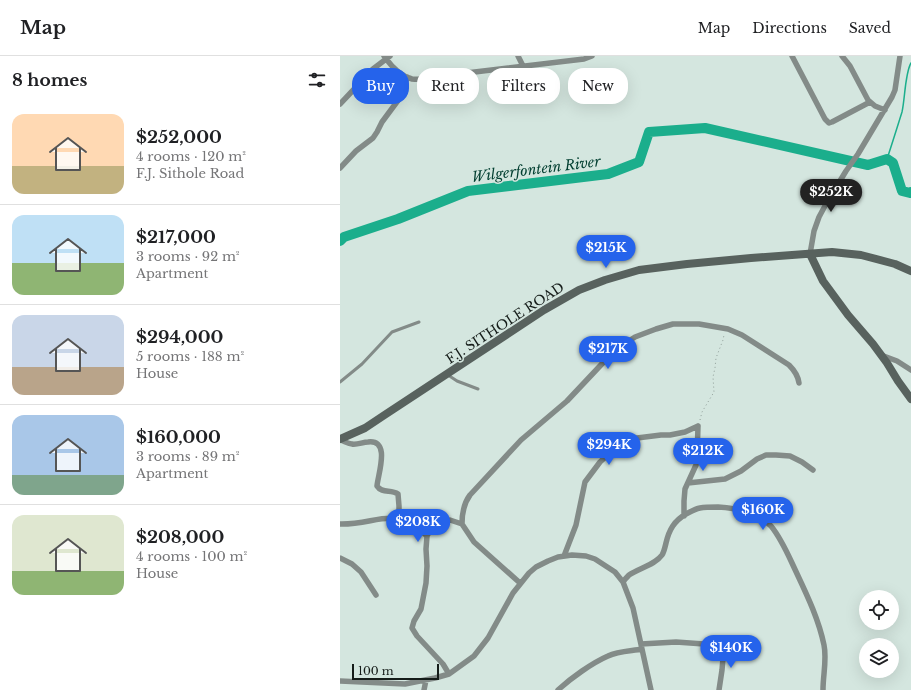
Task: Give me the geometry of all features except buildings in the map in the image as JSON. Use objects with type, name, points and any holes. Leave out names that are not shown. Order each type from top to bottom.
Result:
[{"type":"street","points":[[518,56],[523,66]]},
{"type":"street","points":[[409,78],[425,79],[523,66],[563,58],[584,59],[592,56]]},
{"type":"street","points":[[792,56],[825,119],[829,122],[832,122],[870,102]]},
{"type":"street","points":[[842,56],[850,66],[865,96],[875,106],[885,110]]},
{"type":"street","points":[[900,56],[895,90],[885,110],[858,154],[846,170],[819,217],[814,231],[810,254],[823,281],[873,344],[911,399]]},
{"type":"street","points":[[340,104],[373,69],[387,57],[394,68]]},
{"type":"street","points":[[340,168],[356,151],[373,138],[382,122],[395,104]]},
{"type":"street","name":"F.J. SITHOLE ROAD","points":[[340,439],[371,424],[544,310],[579,290],[605,280],[639,270],[687,264],[832,252],[861,255],[895,264],[911,271]]},
{"type":"street","points":[[462,524],[467,500],[470,495],[522,440],[567,401],[615,350],[635,336],[656,328],[674,324],[700,324],[728,329],[742,335],[789,365],[798,377],[799,383]]},
{"type":"street","points":[[881,355],[898,361],[911,370]]},
{"type":"street","points":[[564,556],[576,525],[585,482],[600,462],[623,441],[637,438],[670,435],[685,432],[698,426],[698,458],[686,490],[684,516]]},
{"type":"street","points":[[340,439],[352,444],[370,441],[375,442],[381,448],[382,454],[377,486],[378,489],[382,491],[395,492],[398,494],[399,519]]},
{"type":"street","points":[[688,483],[725,479],[741,471],[757,458],[766,455],[790,456],[813,470]]},
{"type":"street","points":[[623,582],[628,576],[656,560],[663,554],[670,528],[674,523],[700,508],[731,508],[743,510],[762,518],[776,532],[783,544],[806,593],[821,634],[825,654],[823,690]]},
{"type":"street","points":[[340,524],[356,524],[373,519],[395,518],[414,525],[427,536]]},
{"type":"street","points":[[449,674],[443,664],[417,636],[412,628],[421,609],[426,583],[427,536],[431,529],[438,524],[450,520],[462,524],[474,542],[520,583]]},
{"type":"street","points":[[340,681],[405,684],[449,674],[474,656],[488,638],[513,593],[528,573],[548,561],[558,557],[572,555],[586,556],[595,559],[615,572],[623,582],[633,608],[651,690]]},
{"type":"street","points":[[340,558],[352,564],[361,572],[376,595]]},
{"type":"street","points":[[558,690],[587,668],[608,655],[642,647],[676,642],[695,642],[746,647]]},
{"type":"street","points":[[719,690],[724,646]]},
{"type":"street","points":[[424,690],[426,680]]},
{"type":"lane","points":[[340,382],[362,364],[392,332],[419,322]]},
{"type":"lane","points":[[446,374],[457,381],[478,389]]},
{"type":"path","points":[[698,426],[702,412],[714,392],[712,377],[716,358],[724,338],[721,328]]},
{"type":"waterway","points":[[887,159],[902,112],[907,73],[911,63]]},
{"type":"waterway","name":"Wilgerfontein River","points":[[340,241],[344,237],[398,219],[468,191],[608,174],[639,162],[649,132],[705,128],[868,165],[887,159],[893,163],[902,191],[911,192]]}]
